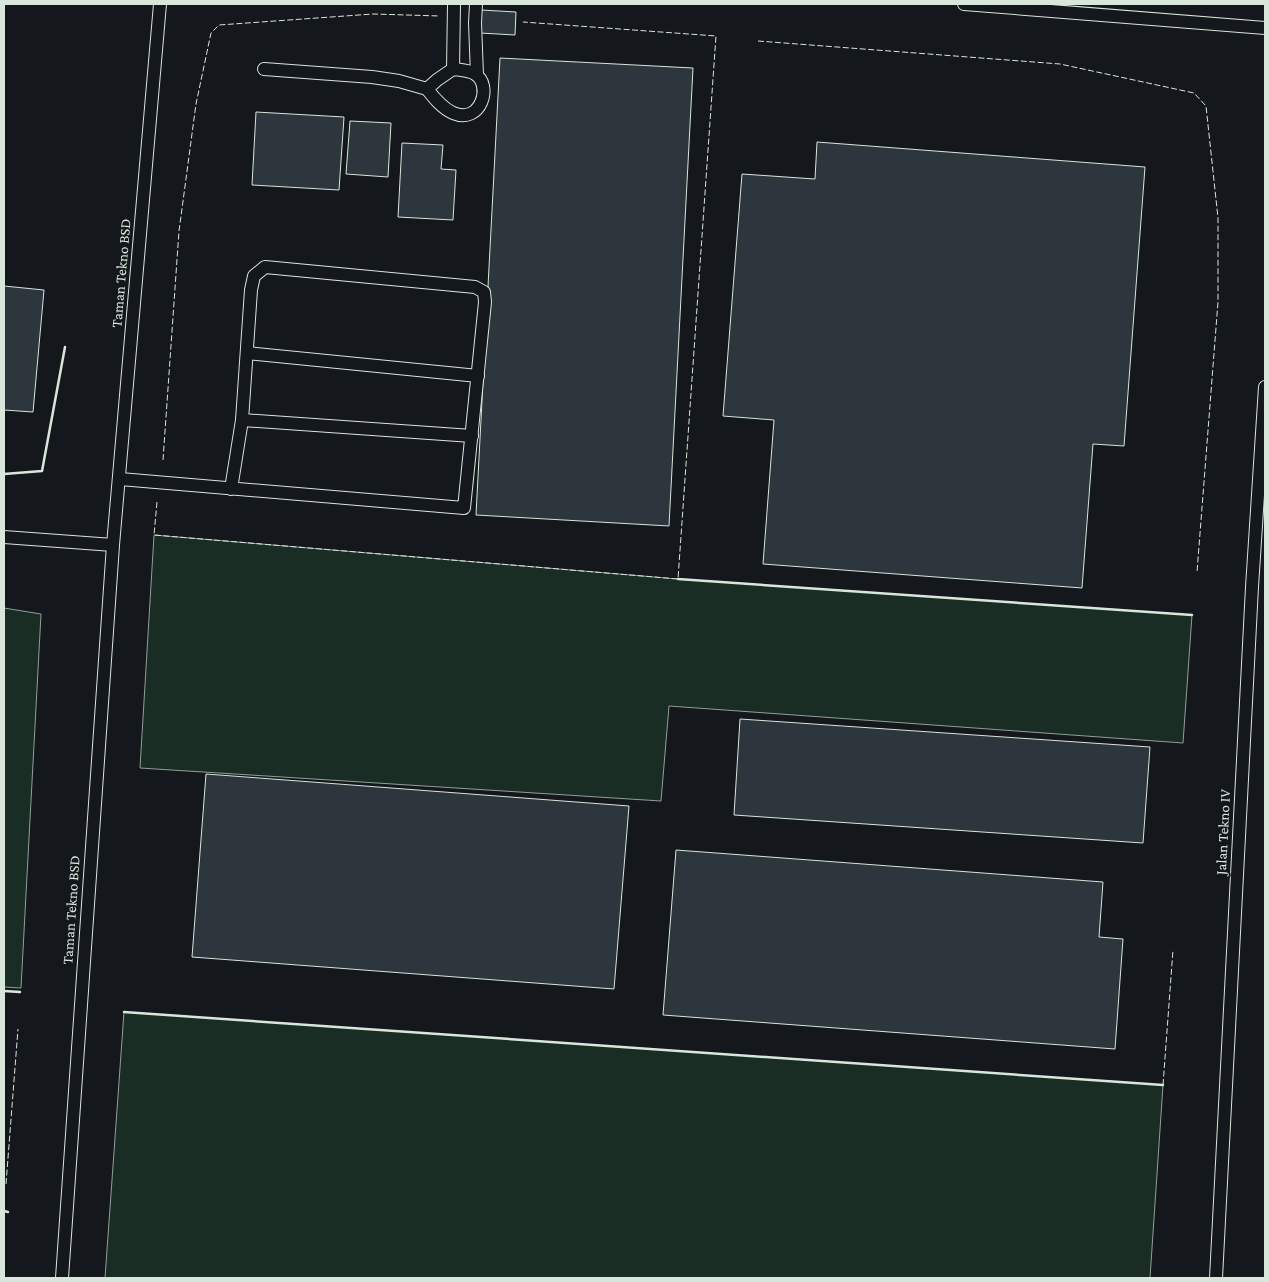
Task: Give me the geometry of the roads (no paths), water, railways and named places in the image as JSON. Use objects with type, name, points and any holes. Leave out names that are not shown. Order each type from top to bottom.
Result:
[{"type":"lane","name":"Taman Tekno BSD","points":[[62,1278],[114,545],[160,4]]},
{"type":"lane","points":[[453,69],[454,4]]},
{"type":"lane","points":[[476,4],[477,75]]},
{"type":"lane","points":[[964,4],[1265,28]]},
{"type":"lane","points":[[264,69],[372,77],[399,81],[427,89],[440,104],[453,113],[462,115],[471,114],[479,108],[483,100],[484,90],[481,80],[477,75],[470,72],[453,69],[427,89]]},
{"type":"lane","points":[[120,480],[464,508],[485,302],[484,292],[475,287],[265,267],[254,276],[251,290],[242,420],[231,489]]},
{"type":"lane","points":[[247,353],[478,376]]},
{"type":"lane","name":"Jalan Tekno IV","points":[[1216,1278],[1252,587],[1265,387]]},
{"type":"lane","points":[[242,420],[472,436]]},
{"type":"lane","points":[[4,537],[114,545]]}]
